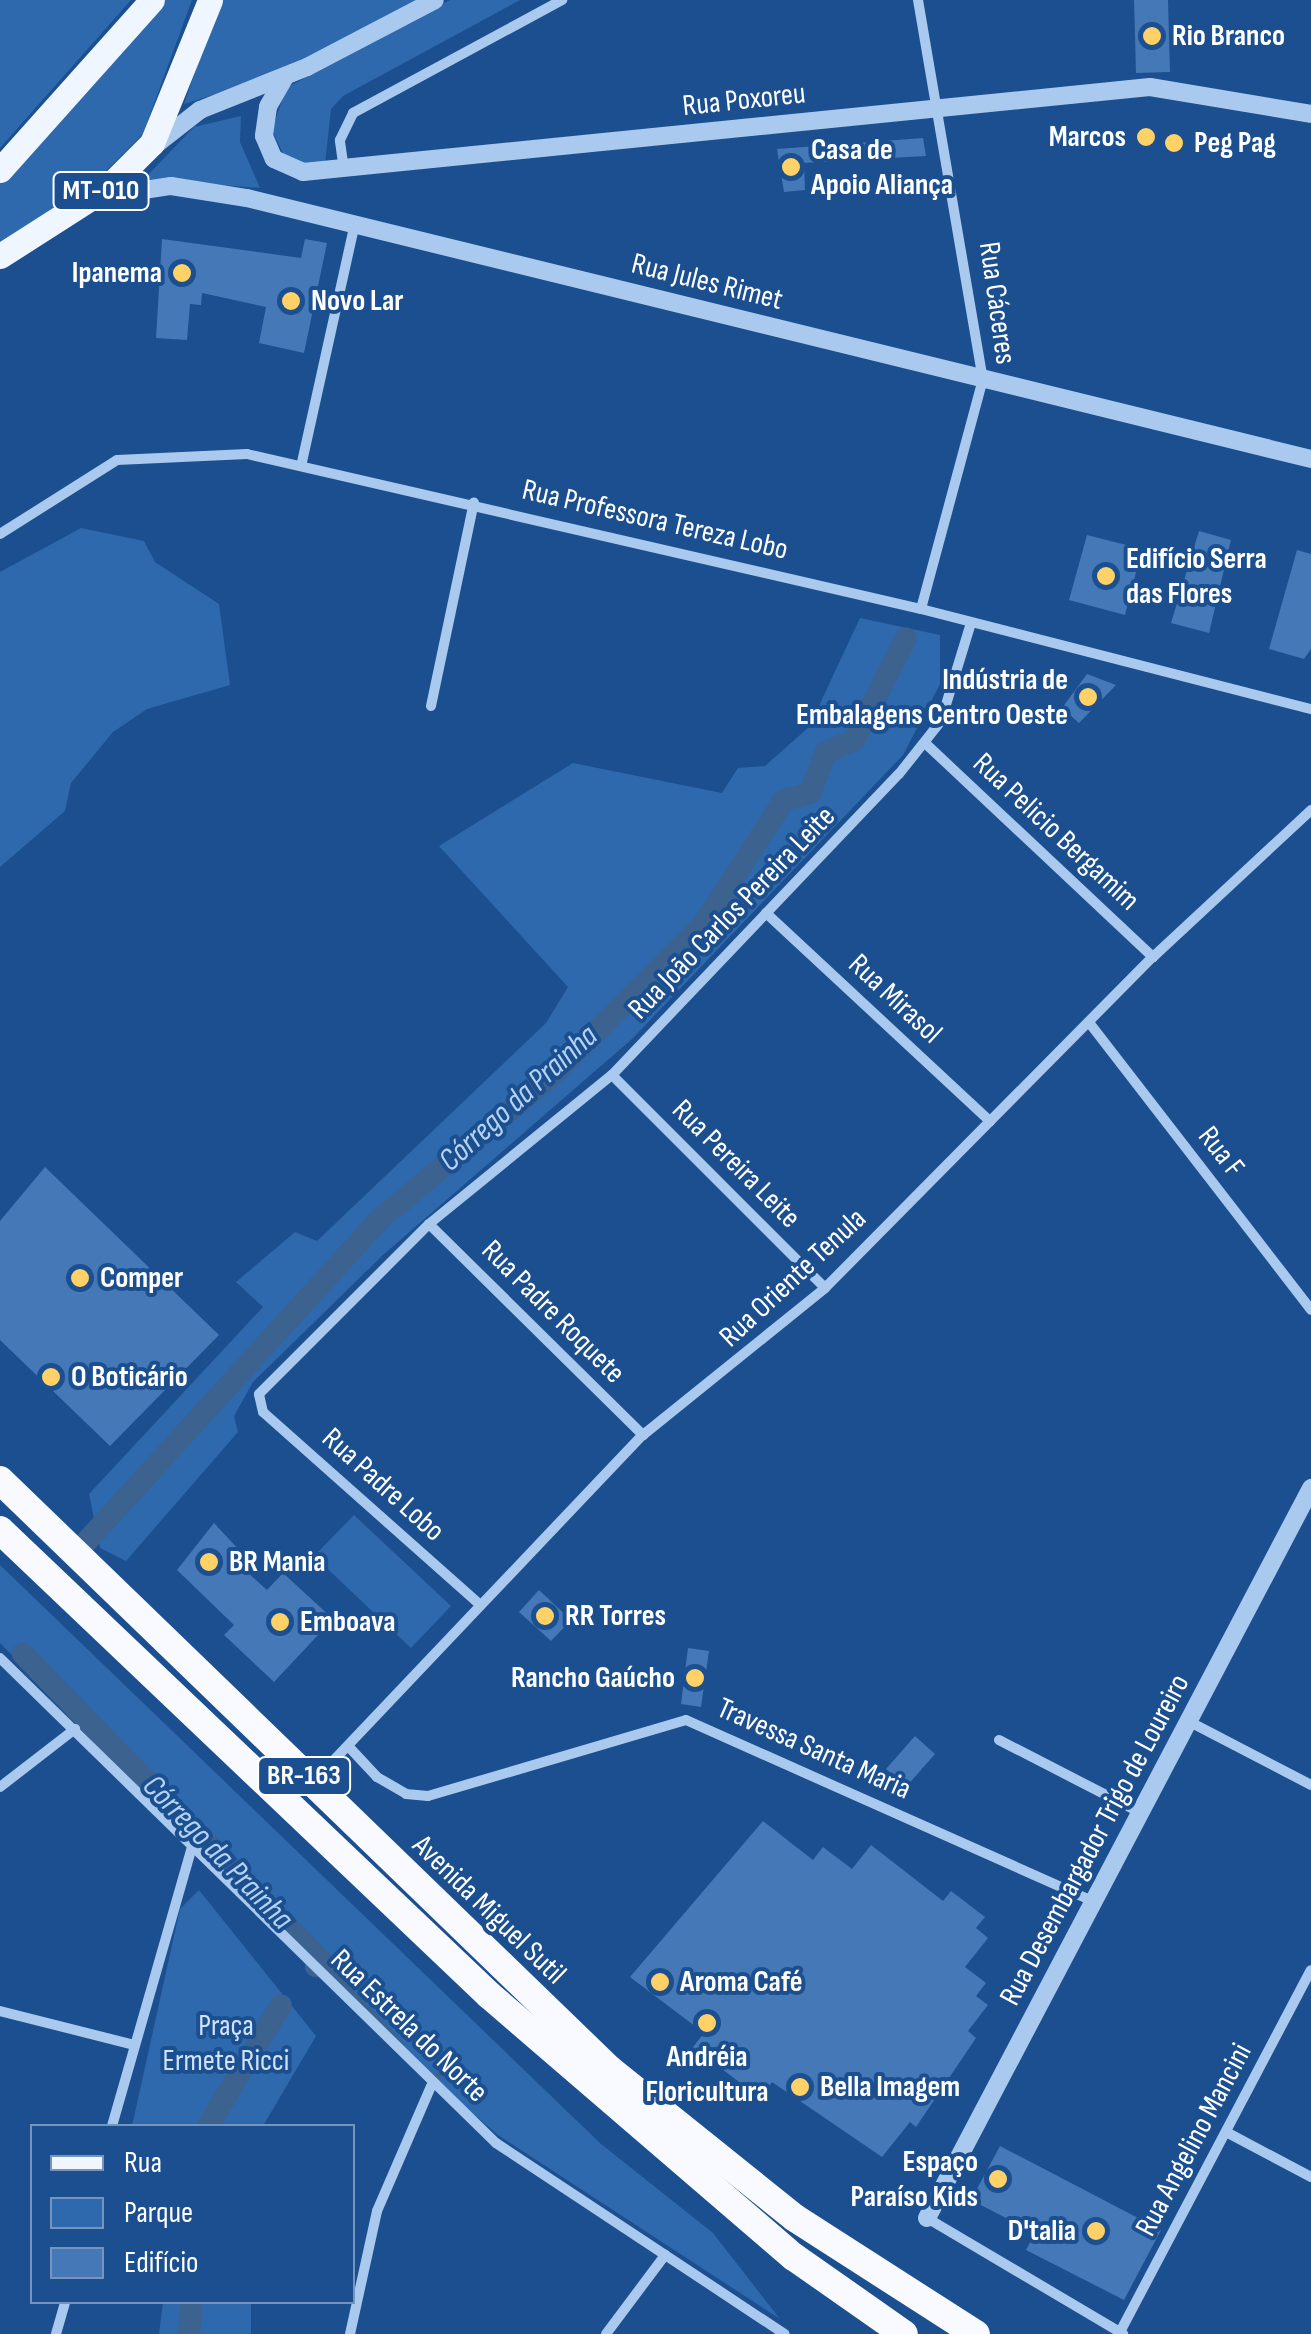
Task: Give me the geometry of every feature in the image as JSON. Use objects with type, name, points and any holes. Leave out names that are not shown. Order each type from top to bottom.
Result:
[{"type":"highway","name":"Avenida Miguel Sutil","points":[[0,1480],[610,2069],[705,2150],[866,2266],[975,2334]]},
{"type":"highway","name":"Avenida Miguel Sutil","points":[[0,1530],[489,1995],[850,2302],[904,2334]]},
{"type":"main road","name":"MT-010","points":[[0,170],[152,0]]},
{"type":"main road","name":"MT-010","points":[[0,256],[88,200],[141,157],[169,114],[210,0]]},
{"type":"street","points":[[141,157],[200,110],[285,77],[435,0]]},
{"type":"street","points":[[344,170],[339,149],[353,113],[562,0]]},
{"type":"street","name":"Rua Cáceres","points":[[918,0],[942,107],[984,379],[921,609]]},
{"type":"street","name":"Rua Poxoreu","points":[[285,77],[265,115],[267,148],[293,171],[344,170],[1150,87],[1311,114]]},
{"type":"street","name":"Rua Jules Rimet","points":[[88,200],[171,186],[355,223],[1311,459]]},
{"type":"street","points":[[302,462],[355,223]]},
{"type":"street","name":"Rua Professora Tereza Lobo","points":[[0,534],[116,460],[206,450],[302,462],[921,609],[1311,709]]},
{"type":"street","points":[[430,706],[474,502]]},
{"type":"street","name":"Rua João Carlos Pereira Leite","points":[[258,1402],[429,1224],[612,1075],[925,743],[953,694],[971,623]]},
{"type":"street","name":"Rua Pelicio Bergamim","points":[[925,743],[1153,957]]},
{"type":"street","name":"Rua Oriente Tenula","points":[[311,1783],[349,1747],[477,1602],[643,1435],[825,1288],[1090,1025],[1153,957],[1311,810]]},
{"type":"street","name":"Rua Mirasol","points":[[766,912],[990,1121]]},
{"type":"street","name":"Rua F","points":[[1090,1025],[1311,1310]]},
{"type":"street","name":"Rua Pereira Leite","points":[[612,1075],[825,1288]]},
{"type":"street","name":"Rua Padre Roquete","points":[[429,1224],[643,1435]]},
{"type":"street","name":"Rua Padre Lobo","points":[[258,1402],[477,1602]]},
{"type":"street","name":"Rua Desembargador Trigo de Loureiro","points":[[927,2218],[1311,1488]]},
{"type":"street","name":"Rua Estrela do Norte","points":[[0,1658],[430,2086],[496,2143],[785,2334]]},
{"type":"street","name":"Travessa Santa Maria","points":[[349,1747],[377,1777],[406,1794],[428,1796],[686,1720],[1092,1902]]},
{"type":"street","points":[[1190,1722],[1311,1786]]},
{"type":"street","points":[[0,1787],[75,1729]]},
{"type":"street","points":[[999,1740],[1139,1812]]},
{"type":"street","points":[[113,2124],[192,1847]]},
{"type":"street","name":"Rua Angelino Mancini","points":[[1122,2333],[1311,1970]]},
{"type":"street","points":[[0,2011],[134,2044]]},
{"type":"street","points":[[350,2334],[377,2211],[430,2086]]},
{"type":"street","points":[[1228,2132],[1311,2177]]},
{"type":"street","points":[[927,2218],[1122,2333]]},
{"type":"street","points":[[606,2334],[665,2255]]},
{"type":"street","points":[[56,2334],[64,2304]]},
{"type":"green space","points":[[0,0],[131,0],[0,148]]},
{"type":"green space","points":[[165,0],[192,0],[143,134],[94,183],[0,243],[0,180]]},
{"type":"green space","points":[[220,0],[420,0],[257,82],[184,104]]},
{"type":"green space","points":[[450,0],[520,0],[343,96],[331,109],[325,164],[302,168],[286,160],[272,130],[286,88]]},
{"type":"green space","points":[[241,116],[240,142],[260,188],[144,179],[194,127]]},
{"type":"green space","points":[[81,528],[144,541],[155,562],[219,604],[230,685],[147,709],[113,732],[71,783],[65,811],[0,867],[0,572]]},
{"type":"green space","points":[[860,618],[940,635],[940,684],[903,755],[632,1039],[383,1255],[253,1382],[234,1416],[238,1432],[126,1561],[100,1548],[89,1494],[263,1307],[236,1282],[295,1232],[317,1241],[546,1023],[568,987],[439,846],[573,763],[722,793],[738,768],[765,766],[809,727]]},
{"type":"green space","points":[[354,1515],[451,1606],[411,1648],[314,1556]]},
{"type":"green space","points":[[0,1565],[601,2144],[713,2233],[780,2319],[498,2135],[432,2078],[0,1643]]},
{"type":"green space","name":"Praça Ermete Ricci","points":[[199,1890],[316,2036],[264,2124],[132,2124],[180,1909]]},
{"type":"green space","points":[[163,2304],[251,2304],[251,2334],[159,2334]]},
{"type":"building","name":"Rio Branco","points":[[1134,0],[1168,0],[1170,72],[1136,73]]},
{"type":"building","name":"Casa de Apoio Aliança","points":[[923,138],[926,156],[804,163],[805,190],[784,192],[777,149]]},
{"type":"building","points":[[162,239],[301,258],[305,239],[327,243],[304,353],[259,343],[266,307],[202,293],[201,305],[190,304],[187,340],[156,338]]},
{"type":"building","points":[[1199,531],[1231,540],[1209,633],[1171,623]]},
{"type":"building","name":"Edifício Serra das Flores","points":[[1087,535],[1142,549],[1125,615],[1069,600]]},
{"type":"building","name":"Edifício Serra das Flores","points":[[1297,550],[1311,554],[1311,649],[1304,659],[1269,649]]},
{"type":"building","name":"Indústria de Embalagens Centro Oeste","points":[[1087,674],[1116,685],[1079,723],[1062,708]]},
{"type":"building","name":"Comper","points":[[45,1167],[219,1335],[110,1446],[0,1340],[0,1221]]},
{"type":"building","name":"Emboava","points":[[214,1523],[241,1552],[233,1559],[267,1590],[283,1573],[333,1619],[274,1682],[224,1635],[234,1625],[177,1570]]},
{"type":"building","name":"RR Torres","points":[[539,1590],[571,1620],[551,1641],[519,1612]]},
{"type":"building","name":"Rancho Gaúcho","points":[[688,1648],[709,1651],[701,1707],[681,1704]]},
{"type":"building","points":[[915,1736],[935,1754],[906,1787],[886,1769]]},
{"type":"building","points":[[763,1821],[813,1860],[823,1847],[852,1869],[871,1845],[943,1901],[951,1891],[985,1917],[976,1928],[988,1938],[965,1967],[986,1983],[976,1996],[988,2005],[968,2031],[976,2038],[916,2127],[910,2122],[882,2157],[772,2082],[760,2098],[693,2047],[704,2033],[630,1977]]},
{"type":"building","name":"D'talia","points":[[1000,2146],[1161,2230],[1124,2300],[1026,2250],[1035,2233],[971,2200]]},
{"type":"waterway","name":"Córrego da Prainha","points":[[87,1541],[379,1220],[556,1072],[705,922],[784,800],[810,793],[826,752],[854,740],[906,638]]},
{"type":"waterway","name":"Córrego da Prainha","points":[[23,1654],[322,1961],[316,1966]]},
{"type":"waterway","points":[[322,1961],[401,2044]]},
{"type":"waterway","name":"Córrego da Prainha","points":[[209,2124],[281,2005]]},
{"type":"waterway","points":[[434,2078],[448,2071]]},
{"type":"waterway","name":"Córrego da Prainha","points":[[189,2334],[192,2304]]},
{"type":"place","name":"Rio Branco","points":[[1152,36]]},
{"type":"place","name":"Marcos","points":[[1146,137]]},
{"type":"place","name":"Peg Pag","points":[[1174,143]]},
{"type":"place","name":"Casa de Apoio Aliança","points":[[791,167]]},
{"type":"place","name":"Ipanema","points":[[182,273]]},
{"type":"place","name":"Novo Lar","points":[[291,301]]},
{"type":"place","name":"Edifício Serra das Flores","points":[[1106,576]]},
{"type":"place","name":"Indústria de Embalagens Centro Oeste","points":[[1088,697]]},
{"type":"place","name":"Comper","points":[[80,1278]]},
{"type":"place","name":"O Boticário","points":[[51,1377]]},
{"type":"place","name":"BR Mania","points":[[209,1562]]},
{"type":"place","name":"RR Torres","points":[[545,1616]]},
{"type":"place","name":"Emboava","points":[[280,1622]]},
{"type":"place","name":"Rancho Gaúcho","points":[[695,1678]]},
{"type":"place","name":"Aroma Café","points":[[660,1982]]},
{"type":"place","name":"Andréia Floricultura","points":[[707,2023]]},
{"type":"place","name":"Bella Imagem","points":[[800,2087]]},
{"type":"place","name":"Espaço Paraíso Kids","points":[[998,2179]]},
{"type":"place","name":"D'talia","points":[[1096,2231]]}]
